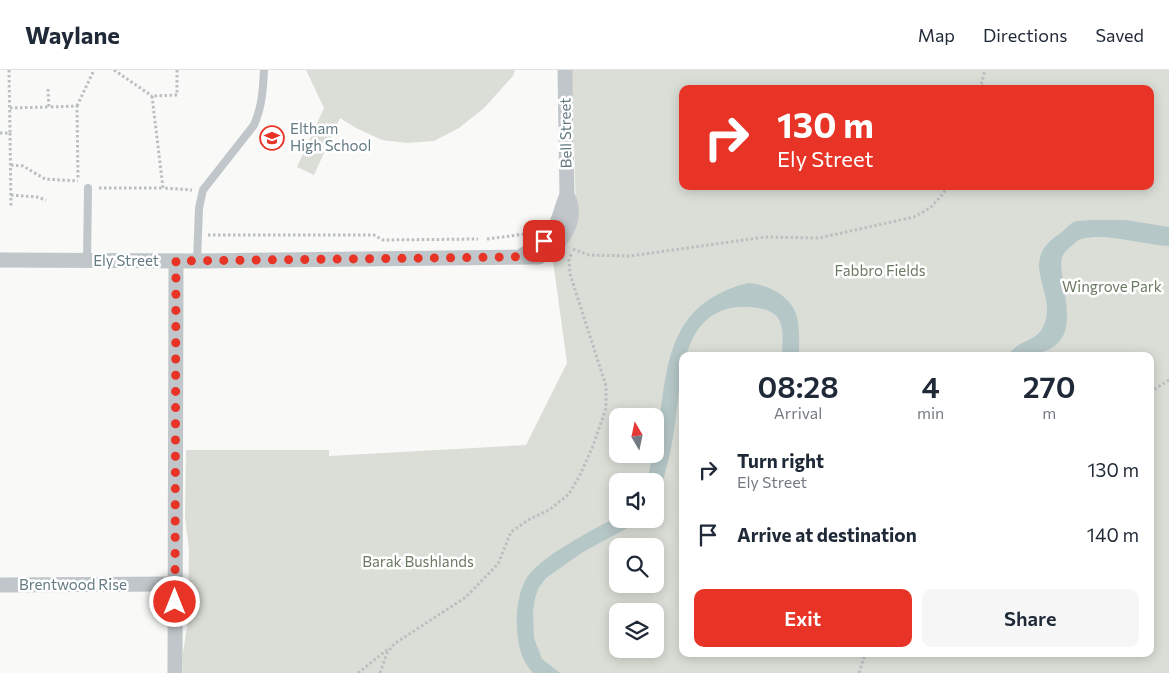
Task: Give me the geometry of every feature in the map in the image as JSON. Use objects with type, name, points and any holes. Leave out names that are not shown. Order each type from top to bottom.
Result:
[{"type":"street","name":"Bell Street","points":[[551,242],[565,234],[571,219],[572,206],[567,196],[565,70]]},
{"type":"street","name":"Ely Street","points":[[0,260],[197,261],[522,256],[528,258],[539,257],[551,242]]},
{"type":"street","points":[[175,673],[176,261]]},
{"type":"street","name":"Brentwood Rise","points":[[0,585],[175,584]]},
{"type":"lane","points":[[197,261],[199,208],[203,190],[254,126],[260,113],[264,70]]},
{"type":"lane","points":[[88,188],[88,261]]},
{"type":"path","points":[[9,70],[12,206]]},
{"type":"path","points":[[78,181],[78,106],[94,70]]},
{"type":"path","points":[[114,70],[152,96],[177,95],[177,70]]},
{"type":"path","points":[[981,85],[984,70]]},
{"type":"path","points":[[48,89],[49,107]]},
{"type":"path","points":[[152,96],[163,188]]},
{"type":"path","points":[[10,108],[78,106]]},
{"type":"path","points":[[0,133],[10,133]]},
{"type":"path","points":[[11,165],[23,166],[45,178],[78,181],[88,188],[203,190]]},
{"type":"path","points":[[203,235],[374,235],[383,240],[491,239],[520,234],[543,234],[551,242],[589,255],[630,256],[765,237],[819,238],[914,217],[930,208],[945,190]]},
{"type":"path","points":[[11,195],[36,197],[46,200]]},
{"type":"path","points":[[358,673],[394,644],[466,597],[498,564],[511,532],[528,520],[549,510],[569,494],[580,475],[593,446],[606,408],[606,386],[570,274],[569,259],[573,250]]},
{"type":"path","points":[[1154,389],[1169,380]]},
{"type":"path","points":[[380,673],[387,653],[394,644]]},
{"type":"path","points":[[859,673],[864,657]]},
{"type":"green space","points":[[306,70],[515,70],[513,76],[484,108],[459,128],[434,141],[407,143],[382,140],[340,118],[314,175],[297,167],[324,108]]},
{"type":"green space","points":[[572,70],[1169,70],[1169,673],[183,673],[183,652],[188,621],[189,549],[185,518],[186,450],[329,450],[329,456],[526,445],[567,363],[552,254],[576,211]]},
{"type":"shaded area","points":[[1126,220],[1169,227],[1169,246],[1102,237],[1091,237],[1078,241],[1066,251],[1061,260],[1067,317],[1066,329],[1061,339],[1055,346],[1041,352],[1010,352],[1017,346],[1036,336],[1042,329],[1047,313],[1039,267],[1040,256],[1047,245],[1072,223],[1077,221]]},
{"type":"shaded area","points":[[749,283],[757,284],[772,289],[785,298],[797,317],[799,352],[782,352],[782,327],[776,316],[766,310],[744,307],[732,308],[721,311],[703,323],[690,343],[687,352],[679,352],[679,391],[675,425],[664,476],[664,473],[649,473],[651,463],[664,463],[664,408],[661,408],[673,347],[681,330],[692,314],[707,301],[727,290]]},
{"type":"shaded area","points":[[609,521],[609,528],[627,528],[583,552],[546,578],[539,587],[533,612],[534,638],[542,659],[560,673],[533,673],[523,658],[517,634],[517,608],[520,595],[528,576],[535,568],[557,551]]},
{"type":"place","name":"Eltham High School","points":[[272,138]]},
{"type":"route","points":[[175,602],[176,261],[514,257],[522,256],[544,241]]},
{"type":"park label","name":"Fabbro Fields","points":[[880,271]]},
{"type":"park label","name":"Wingrove Park","points":[[1112,287]]},
{"type":"park label","name":"Barak Bushlands","points":[[418,562]]}]
